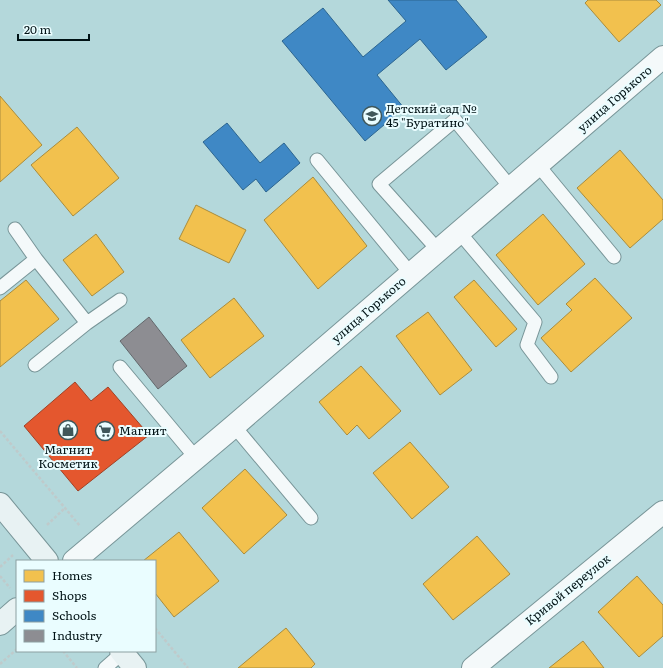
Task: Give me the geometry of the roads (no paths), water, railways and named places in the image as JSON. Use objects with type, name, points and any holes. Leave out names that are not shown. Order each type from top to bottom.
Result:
[{"type":"main road","points":[[0,504],[46,560]]},
{"type":"main road","points":[[0,624],[16,610]]},
{"type":"street","name":"улица Горького","points":[[75,560],[234,426],[663,57]]},
{"type":"street","name":"Кривой переулок","points":[[473,668],[663,512]]},
{"type":"lane","points":[[438,250],[379,184],[455,120],[511,188]]},
{"type":"lane","points":[[317,160],[410,274]]},
{"type":"lane","points":[[538,165],[614,257]]},
{"type":"lane","points":[[15,229],[87,323]]},
{"type":"lane","points":[[459,232],[535,322],[527,345],[551,377]]},
{"type":"lane","points":[[0,288],[36,258]]},
{"type":"lane","points":[[35,365],[87,323],[120,300]]},
{"type":"lane","points":[[120,367],[196,458]]},
{"type":"lane","points":[[234,426],[311,518]]},
{"type":"lane","points":[[104,668],[126,657]]},
{"type":"place","name":"Детский сад № 45 \"Буратино\"","points":[[372,116]]},
{"type":"place","name":"Магнит Косметик","points":[[68,430]]},
{"type":"place","name":"Магнит","points":[[105,431]]}]
